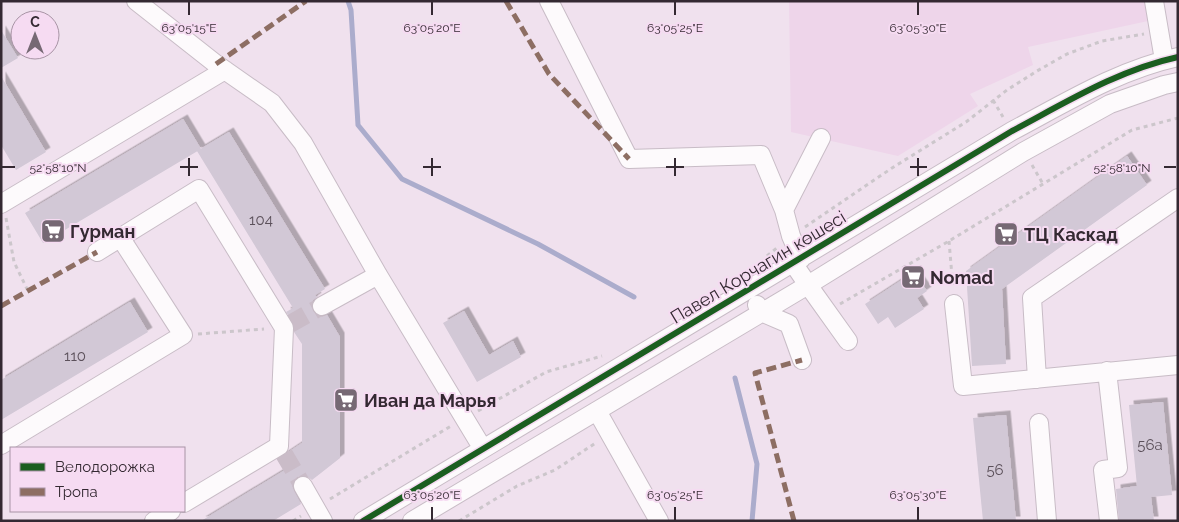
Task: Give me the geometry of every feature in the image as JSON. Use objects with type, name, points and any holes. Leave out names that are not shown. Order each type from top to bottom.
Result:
[{"type":"street","points":[[136,1],[225,70],[272,103],[303,143],[378,275],[483,449]]},
{"type":"street","points":[[549,1],[629,159],[761,155],[784,210],[797,261],[808,285],[848,341]]},
{"type":"street","points":[[1154,1],[1159,32],[1171,58]]},
{"type":"street","name":"Павел Корчагин көшесі","points":[[363,521],[1012,131],[1104,82],[1171,58]]},
{"type":"street","points":[[2,202],[225,70]]},
{"type":"street","points":[[412,521],[808,285],[1032,147],[1110,104],[1178,82]]},
{"type":"street","points":[[784,210],[821,138]]},
{"type":"street","points":[[97,252],[198,189],[287,326],[282,450],[185,502]]},
{"type":"street","points":[[1037,379],[1032,298],[1178,198]]},
{"type":"street","points":[[1,445],[183,336],[120,237]]},
{"type":"street","points":[[322,306],[378,275]]},
{"type":"street","points":[[748,290],[761,312],[789,324],[802,360]]},
{"type":"street","points":[[954,304],[963,386],[1178,365]]},
{"type":"street","points":[[1107,371],[1118,468],[1103,470],[1109,521]]},
{"type":"street","points":[[596,410],[659,521]]},
{"type":"street","points":[[1039,423],[1047,521]]},
{"type":"street","points":[[303,486],[320,514]]},
{"type":"street","points":[[154,521],[169,512]]},
{"type":"path","points":[[764,259],[791,236],[892,168],[966,122],[1015,85],[1067,54],[1102,41],[1159,32]]},
{"type":"path","points":[[827,312],[949,241],[1132,130],[1178,118]]},
{"type":"path","points":[[2,202],[14,262],[28,290]]},
{"type":"path","points":[[949,241],[954,304]]},
{"type":"path","points":[[183,336],[287,326]]},
{"type":"path","points":[[292,521],[320,514],[464,418],[546,372],[609,352]]},
{"type":"path","points":[[459,521],[517,486],[555,470],[610,434]]},
{"type":"shaded area","points":[[789,1],[1145,1],[1148,21],[1028,47],[1033,65],[970,94],[978,106],[898,156],[791,132]]},
{"type":"building","points":[[1,30],[10,45],[10,60],[15,60],[1,68]]},
{"type":"building","points":[[1,76],[46,152],[16,170],[1,145]]},
{"type":"building","points":[[183,119],[201,149],[43,243],[25,213]]},
{"type":"building","points":[[229,132],[325,289],[315,295],[317,297],[311,305],[313,311],[322,317],[327,315],[340,337],[340,458],[312,480],[304,475],[297,477],[292,486],[301,504],[273,521],[201,521],[285,470],[278,459],[302,443],[302,344],[294,332],[293,322],[286,312],[293,308],[197,151]]},
{"type":"building","points":[[1127,156],[1147,185],[1002,289],[1006,364],[972,366],[966,271]]},
{"type":"building","points":[[914,272],[927,291],[917,298],[924,309],[895,328],[888,317],[878,324],[865,304]]},
{"type":"building","points":[[130,302],[148,332],[1,420],[1,380]]},
{"type":"building","points":[[464,311],[489,355],[513,341],[521,357],[477,382],[443,323]]},
{"type":"building","points":[[1163,402],[1172,495],[1151,497],[1154,521],[1119,521],[1116,489],[1137,486],[1129,405]]},
{"type":"building","points":[[1006,415],[1016,521],[983,521],[973,418]]},
{"type":"waterway","points":[[348,1],[351,10],[358,125],[402,179],[538,244],[634,297]]},
{"type":"waterway","points":[[735,378],[757,464],[752,521]]},
{"type":"tunnel","points":[[290,324],[322,306]]},
{"type":"tunnel","points":[[284,454],[303,486]]},
{"type":"marked path","points":[[216,64],[306,1]]},
{"type":"marked path","points":[[506,1],[549,74],[629,159]]},
{"type":"marked path","points":[[1,306],[97,252]]},
{"type":"marked path","points":[[794,521],[755,373],[802,360]]},
{"type":"cycle path","points":[[363,521],[1012,131],[1092,88],[1134,70],[1178,57]]},
{"type":"place","name":"Гурман","points":[[53,231]]},
{"type":"place","name":"ТЦ Каскад","points":[[1006,234]]},
{"type":"place","name":"Nomad","points":[[913,277]]},
{"type":"place","name":"Иван да Марья","points":[[346,400]]}]
